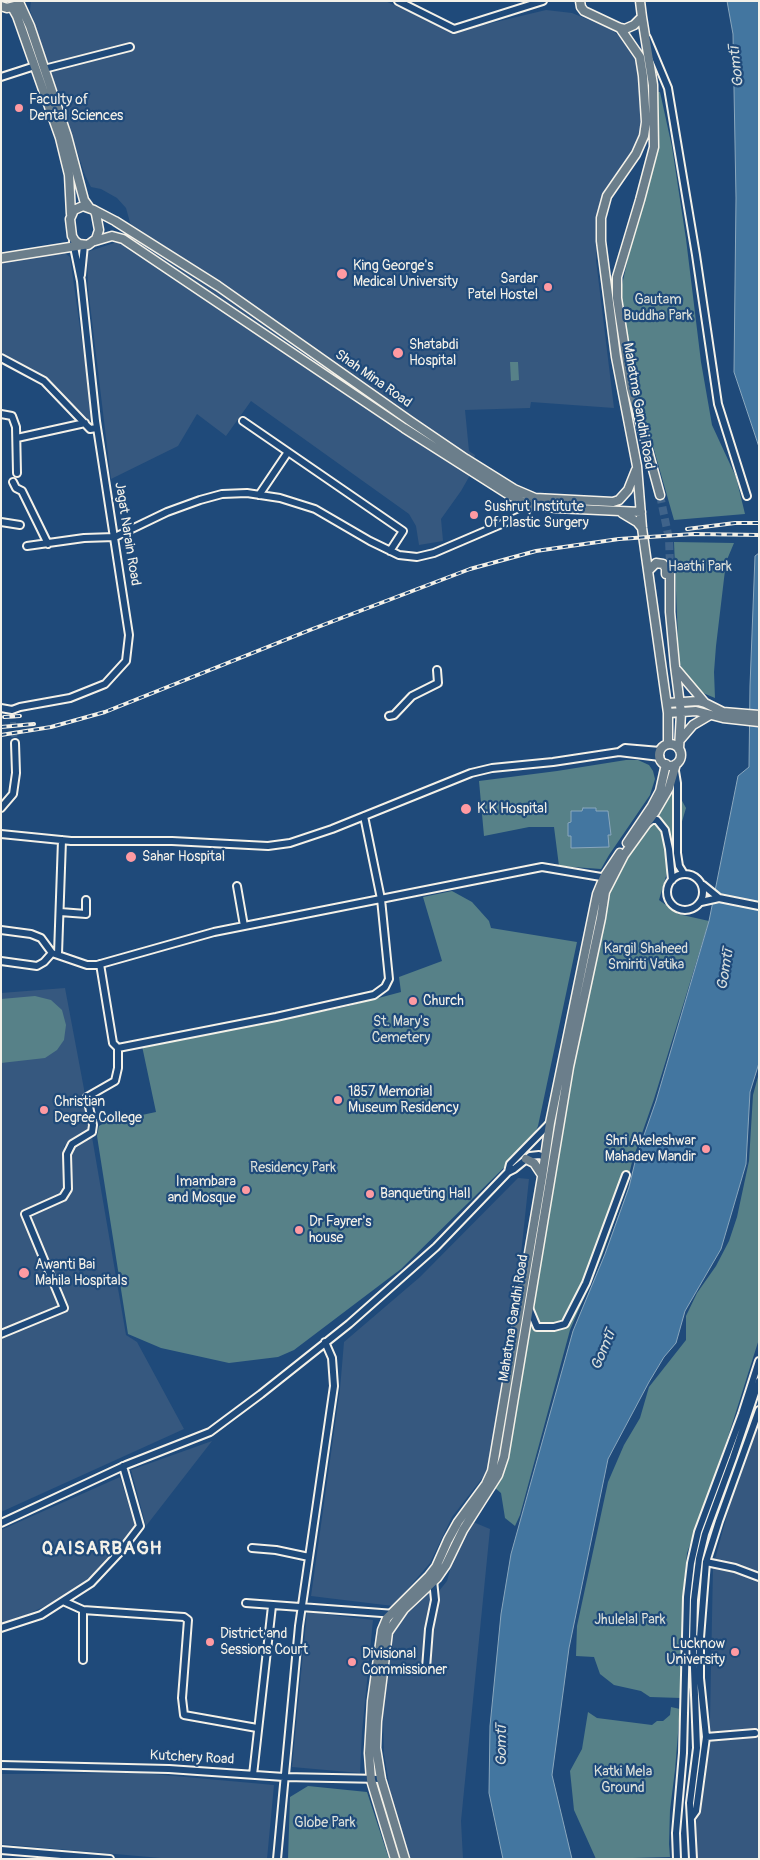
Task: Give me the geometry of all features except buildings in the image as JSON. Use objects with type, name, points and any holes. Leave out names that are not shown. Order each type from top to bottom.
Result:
[{"type":"main road","points":[[580,1],[584,11],[620,28],[625,29],[634,25],[642,16]]},
{"type":"main road","name":"Mahatma Gandhi Road","points":[[640,1],[653,85],[654,132],[651,157],[617,277],[617,298],[631,388],[660,496]]},
{"type":"main road","points":[[1,6],[12,7],[19,2],[30,26],[44,69],[69,175],[72,236],[75,241],[84,245]]},
{"type":"main road","points":[[1,258],[84,245],[95,241],[99,230],[96,214],[84,200],[55,113],[34,66],[17,16],[12,7]]},
{"type":"main road","name":"Mahatma Gandhi Road","points":[[620,28],[640,57],[646,122],[644,136],[636,154],[608,196],[601,218],[601,241],[616,357],[637,466],[642,528],[667,703],[668,744]]},
{"type":"main road","points":[[636,154],[651,157]]},
{"type":"main road","points":[[71,214],[78,207],[91,209]]},
{"type":"main road","name":"Shah Mina Road","points":[[91,209],[115,221],[185,265],[530,501],[613,502],[619,500],[628,490],[637,466]]},
{"type":"main road","points":[[27,253],[66,242],[72,236]]},
{"type":"main road","name":"Shah Mina Road","points":[[95,241],[112,236],[123,239],[376,408],[512,496],[530,501],[618,512],[641,512]]},
{"type":"main road","points":[[178,276],[185,265]]},
{"type":"main road","points":[[606,278],[617,277]]},
{"type":"main road","points":[[262,331],[268,321]]},
{"type":"main road","points":[[306,361],[312,352]]},
{"type":"main road","points":[[376,408],[382,400]]},
{"type":"main road","points":[[618,512],[637,522],[642,528]]},
{"type":"main road","points":[[649,570],[656,563],[664,565],[667,587],[670,592]]},
{"type":"main road","points":[[670,566],[675,666],[681,713],[679,749],[681,757],[675,767],[666,764],[660,754],[664,746],[672,744],[679,749]]},
{"type":"main road","points":[[675,666],[713,714]]},
{"type":"main road","points":[[667,703],[705,703]]},
{"type":"main road","points":[[668,713],[696,711],[734,716],[759,715]]},
{"type":"main road","points":[[680,740],[693,724],[713,714]]},
{"type":"main road","points":[[734,716],[759,722]]},
{"type":"main road","name":"Mahatma Gandhi Road","points":[[432,1578],[458,1522],[486,1484],[492,1471],[550,1123],[598,894],[660,791],[666,764]]},
{"type":"main road","name":"Mahatma Gandhi Road","points":[[395,1859],[371,1780],[370,1728],[388,1632],[396,1614],[446,1565],[463,1530],[498,1475],[504,1457],[569,1067],[608,878],[669,788],[675,767]]},
{"type":"main road","points":[[526,1159],[537,1167],[542,1177]]},
{"type":"main road","name":"Mahatma Gandhi Road","points":[[378,1683],[376,1748],[381,1779],[405,1859]]},
{"type":"street","points":[[398,1],[454,29],[542,1]]},
{"type":"street","points":[[645,32],[668,88],[696,255],[718,404],[747,496]]},
{"type":"street","points":[[44,69],[130,47]]},
{"type":"street","points":[[1,76],[34,66]]},
{"type":"street","name":"Jagat Narain Road","points":[[1,708],[12,712],[20,707],[70,698],[105,684],[126,661],[129,635],[97,428],[81,281],[72,236]]},
{"type":"street","name":"Jagat Narain Road","points":[[81,281],[84,245]]},
{"type":"street","points":[[1,358],[44,381],[90,429],[97,428]]},
{"type":"street","points":[[1,414],[12,416],[16,427],[17,473]]},
{"type":"street","points":[[244,421],[403,531],[390,550]]},
{"type":"street","points":[[17,438],[85,423]]},
{"type":"street","points":[[259,495],[288,452]]},
{"type":"street","points":[[13,482],[16,488],[22,491],[48,544]]},
{"type":"street","points":[[27,546],[84,538],[114,537],[167,512],[200,500],[222,494],[247,493],[280,498],[315,509],[370,541],[399,555],[418,557],[434,553],[525,514],[530,501]]},
{"type":"street","points":[[1,522],[20,525]]},
{"type":"street","points":[[389,716],[394,715],[412,696],[438,683],[437,670]]},
{"type":"street","points":[[1,808],[13,794],[16,772],[15,743]]},
{"type":"street","points":[[1,834],[62,840],[172,841],[268,846],[290,843],[332,829],[478,771],[619,752],[660,754]]},
{"type":"street","points":[[675,767],[677,783],[677,853],[680,869],[684,874]]},
{"type":"street","points":[[118,1048],[276,1017],[374,995],[385,987],[389,979],[381,899],[364,816]]},
{"type":"street","points":[[647,823],[657,820],[665,830],[672,880]]},
{"type":"street","points":[[1,961],[37,966],[55,953],[60,912],[62,840]]},
{"type":"street","points":[[1,930],[31,934],[40,938],[55,953],[87,965],[100,964],[214,932],[542,867],[608,878]]},
{"type":"street","points":[[702,884],[704,892],[701,902],[695,908],[681,910],[669,900],[668,886],[672,880],[684,874],[694,876],[719,898]]},
{"type":"street","points":[[237,886],[244,926]]},
{"type":"street","points":[[701,902],[719,898],[759,906]]},
{"type":"street","points":[[60,912],[86,914],[86,900]]},
{"type":"street","points":[[1,1334],[64,1308],[25,1214],[62,1197],[68,1189],[67,1154],[72,1144],[92,1132],[93,1125],[88,1097],[115,1081],[118,1068],[118,1048],[113,1043],[100,964]]},
{"type":"street","points":[[508,1172],[510,1164],[550,1123]]},
{"type":"street","points":[[1,1522],[123,1466],[210,1432],[325,1342],[436,1247],[508,1172],[534,1154],[545,1157]]},
{"type":"street","points":[[529,1307],[537,1327],[554,1327],[565,1324],[586,1283],[626,1175]]},
{"type":"street","points":[[277,1859],[302,1606],[334,1386],[332,1358],[325,1342]]},
{"type":"street","points":[[677,1859],[676,1833],[683,1743],[687,1597],[691,1563],[698,1532],[742,1414],[759,1360]]},
{"type":"street","points":[[693,1859],[691,1792],[697,1748],[693,1689],[694,1600],[705,1534],[759,1381]]},
{"type":"street","points":[[691,1818],[696,1811],[706,1737],[700,1678],[700,1638],[706,1562],[759,1410]]},
{"type":"street","points":[[1,1628],[41,1615],[92,1583],[140,1526],[123,1466]]},
{"type":"street","points":[[252,1548],[276,1550],[309,1557]]},
{"type":"street","points":[[706,1562],[736,1568],[759,1577]]},
{"type":"street","points":[[426,1668],[429,1629],[435,1600],[432,1578]]},
{"type":"street","points":[[63,1601],[83,1610],[184,1617],[188,1620],[182,1698],[184,1716],[257,1728]]},
{"type":"street","points":[[246,1603],[396,1614]]},
{"type":"street","points":[[253,1775],[272,1606]]},
{"type":"street","points":[[83,1610],[83,1660]]},
{"type":"street","points":[[706,1737],[755,1733]]},
{"type":"street","name":"Kutchery Road","points":[[1,1765],[169,1769],[284,1777],[381,1779]]},
{"type":"street","points":[[1,1850],[110,1859]]},
{"type":"shaded area","name":"King George's Medical University","points":[[31,1],[385,1],[454,32],[546,10],[572,13],[609,28],[626,41],[636,59],[640,76],[642,112],[639,134],[632,153],[609,186],[600,207],[596,260],[614,408],[531,402],[530,408],[465,410],[469,451],[475,455],[469,477],[441,519],[443,541],[419,545],[416,526],[409,514],[251,401],[226,436],[197,414],[178,446],[111,479],[88,288],[87,252],[117,242],[131,226],[126,208],[117,198],[101,189],[91,187],[85,175],[30,10]]},
{"type":"shaded area","points":[[62,251],[70,257],[92,413],[90,421],[43,375],[1,352],[1,261]]},
{"type":"shaded area","name":"Christian Degree College","points":[[65,988],[84,1089],[88,1130],[64,1146],[65,1185],[60,1196],[22,1214],[60,1305],[1,1329],[1,993]]},
{"type":"shaded area","points":[[92,1137],[126,1335],[137,1342],[184,1429],[1,1512],[1,1338],[68,1309],[30,1215],[66,1200],[72,1185],[70,1154],[75,1147]]},
{"type":"shaded area","points":[[518,1178],[529,1179],[519,1273],[487,1472],[452,1517],[430,1563],[393,1606],[311,1596],[340,1389],[344,1342],[420,1277]]},
{"type":"shaded area","name":"Lucknow University","points":[[759,1421],[759,1859],[692,1859],[697,1814],[705,1783],[710,1719],[713,1567],[735,1485]]},
{"type":"shaded area","points":[[212,1441],[146,1526],[131,1470]]},
{"type":"shaded area","points":[[120,1477],[135,1526],[90,1580],[56,1601],[26,1615],[1,1623],[1,1530]]},
{"type":"shaded area","points":[[473,1522],[490,1529],[461,1821],[463,1859],[407,1859],[395,1820],[384,1754],[383,1717],[392,1640],[397,1622],[430,1589],[439,1591],[447,1581],[455,1552]]},
{"type":"shaded area","points":[[307,1612],[373,1620],[360,1773],[292,1767]]},
{"type":"shaded area","points":[[141,1773],[274,1785],[267,1859],[172,1859],[1,1844],[1,1774]]},
{"type":"green space","name":"Gautam Buddha Park","points":[[656,92],[660,92],[672,147],[686,239],[701,362],[712,425],[736,477],[745,514],[674,520],[637,390],[621,311],[621,289],[633,237],[655,163],[658,141]]},
{"type":"green space","points":[[510,362],[518,362],[519,380],[511,381]]},
{"type":"green space","name":"Haathi Park","points":[[674,542],[734,543],[726,562],[716,646],[715,698],[703,693],[690,681],[679,663]]},
{"type":"green space","points":[[626,760],[638,760],[649,765],[655,779],[650,795],[601,869],[559,866],[554,827],[529,827],[484,836],[479,781]]},
{"type":"green space","name":"Kargil Shaheed Smiriti Vatika","points":[[675,788],[686,808],[659,900],[678,914],[709,921],[654,1099],[632,1162],[626,1188],[602,1256],[570,1330],[520,1515],[515,1526],[505,1518],[501,1493],[495,1488],[502,1473],[509,1447],[567,1097],[608,892],[625,860]]},
{"type":"green space","name":"Residency Park","points":[[452,891],[472,902],[489,921],[491,928],[577,942],[538,1126],[532,1140],[401,1269],[294,1350],[278,1357],[229,1363],[161,1348],[128,1334],[97,1136],[99,1126],[104,1123],[156,1112],[142,1046],[345,1007],[401,992],[399,977],[442,961],[423,897]]},
{"type":"green space","points":[[35,996],[51,1000],[62,1010],[66,1025],[64,1040],[57,1050],[45,1058],[1,1063],[1,999]]},
{"type":"green space","name":"Jhulelal Park","points":[[759,1073],[759,1339],[728,1437],[687,1553],[682,1604],[681,1698],[650,1697],[641,1691],[614,1685],[600,1674],[594,1657],[576,1656],[577,1626],[608,1482],[624,1445],[640,1418],[649,1387],[686,1340],[686,1316],[697,1293],[716,1266],[729,1241],[737,1217],[749,1161],[753,1095]]},
{"type":"green space","name":"Katki Mela Ground","points":[[671,1707],[680,1709],[670,1810],[670,1857],[596,1859],[574,1810],[570,1771],[582,1749],[588,1712],[597,1718],[652,1725],[657,1721],[663,1721],[670,1715]]},
{"type":"green space","name":"Globe Park","points":[[308,1786],[367,1792],[389,1859],[288,1859],[290,1797]]},
{"type":"water","name":"Gomtī","points":[[727,1],[759,1],[759,447],[734,372],[736,198],[733,34]]},
{"type":"water","name":"Gomtī","points":[[759,553],[759,1063],[750,1092],[746,1164],[721,1249],[685,1311],[676,1343],[664,1357],[649,1382],[608,1459],[569,1648],[552,1775],[572,1859],[503,1859],[489,1793],[490,1726],[501,1614],[511,1554],[573,1331],[605,1254],[629,1187],[636,1158],[656,1101],[709,921],[738,776],[749,767],[755,556]]},
{"type":"water","points":[[583,808],[596,808],[596,811],[608,811],[611,835],[608,835],[609,847],[571,848],[571,836],[568,836],[568,823],[571,822],[571,811],[582,811]]},
{"type":"tunnel","points":[[660,495],[669,539],[670,566]]},
{"type":"tunnel","points":[[12,713],[15,743]]},
{"type":"railway","points":[[687,529],[735,523],[759,523]]},
{"type":"railway","points":[[1,735],[51,727],[105,712],[310,630],[470,569],[536,551],[619,539],[694,534],[759,535]]},
{"type":"railway","points":[[4,717],[20,716]]},
{"type":"railway","points":[[1,727],[34,724]]},
{"type":"place","name":"Faculty of Dental Sciences","points":[[19,108]]},
{"type":"place","name":"King George's Medical University","points":[[342,274]]},
{"type":"place","name":"Sardar Patel Hostel","points":[[548,287]]},
{"type":"place","name":"Shatabdi Hospital","points":[[398,353]]},
{"type":"place","name":"Sushrut Institute Of Plastic Surgery","points":[[474,515]]},
{"type":"place","name":"K.K Hospital","points":[[466,809]]},
{"type":"place","name":"Sahar Hospital","points":[[131,857]]},
{"type":"place","name":"Church","points":[[413,1001]]},
{"type":"place","name":"1857 Memorial Museum Residency","points":[[338,1100]]},
{"type":"place","name":"Christian Degree College","points":[[44,1110]]},
{"type":"place","name":"Shri Akeleshwar Mahadev Mandir","points":[[706,1149]]},
{"type":"place","name":"Imambara and Mosque","points":[[246,1190]]},
{"type":"place","name":"Banqueting Hall","points":[[370,1194]]},
{"type":"place","name":"Dr Fayrer's house","points":[[299,1230]]},
{"type":"place","name":"Awanti Bai Mahila Hospitals","points":[[24,1273]]},
{"type":"place","name":"District and Sessions Court","points":[[210,1642]]},
{"type":"place","name":"Lucknow University","points":[[735,1652]]},
{"type":"place","name":"Divisional Commissioner","points":[[352,1662]]},
{"type":"district","name":"QAISARBAGH","points":[[102,1549]]},
{"type":"park label","name":"St. Mary's Cemetery","points":[[401,1030]]}]
